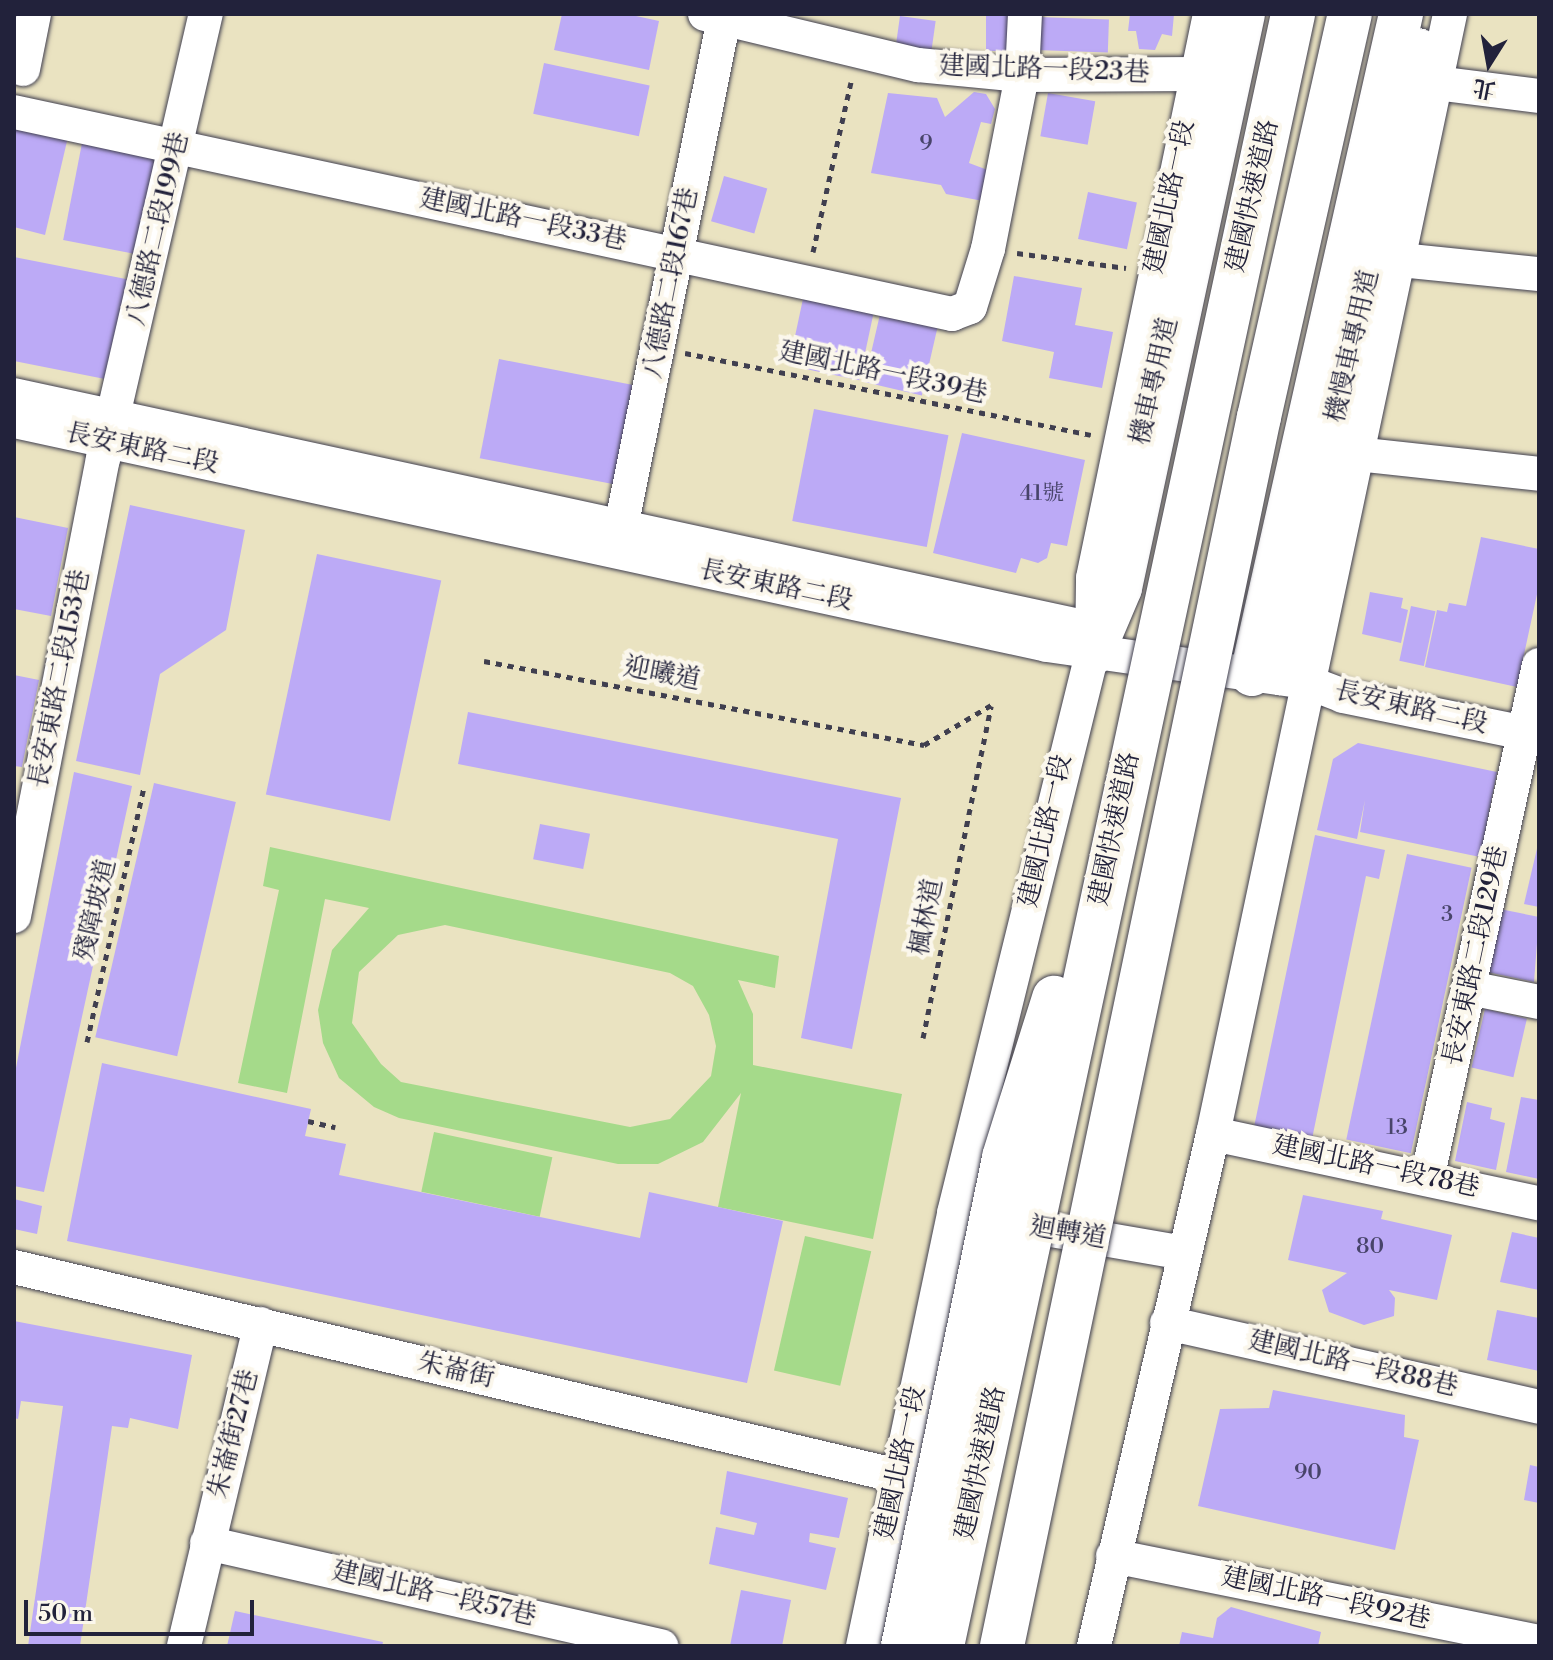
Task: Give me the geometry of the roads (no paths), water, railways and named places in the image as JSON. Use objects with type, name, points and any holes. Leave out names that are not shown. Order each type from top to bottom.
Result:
[{"type":"highway","points":[[1096,636],[1120,588],[1179,301],[1243,14]]},
{"type":"highway","name":"建國快速道路","points":[[942,1646],[1134,740],[1293,14]]},
{"type":"highway","name":"建國快速道路","points":[[1002,1646],[1259,417],[1350,14]]},
{"type":"highway","points":[[1279,678],[1328,340],[1401,14]]},
{"type":"highway","points":[[903,1646],[1004,1157],[1134,740]]},
{"type":"street","points":[[23,69],[34,14]]},
{"type":"street","name":"八德路二段199巷","points":[[111,430],[206,14]]},
{"type":"street","points":[[1022,75],[1025,14]]},
{"type":"street","name":"建國北路一段","points":[[863,1646],[954,1213],[1096,636],[1093,578],[1210,14]]},
{"type":"street","name":"機車專用道","points":[[1096,636],[1236,14]]},
{"type":"street","name":"機慢車專用道","points":[[1279,678],[1427,14]]},
{"type":"street","points":[[1094,1646],[1213,1134],[1279,678],[1356,454],[1400,260],[1450,14]]},
{"type":"street","name":"建國北路一段23巷","points":[[718,15],[857,53],[918,65],[1022,75],[1196,74]]},
{"type":"street","name":"八德路二段167巷","points":[[619,539],[677,252],[718,15]]},
{"type":"street","name":"建國北路一段33巷","points":[[14,112],[176,149],[677,252],[952,314],[970,307],[988,249],[1022,75]]},
{"type":"street","points":[[1436,83],[1539,96]]},
{"type":"street","points":[[1400,260],[1539,274]]},
{"type":"street","name":"長安東路二段","points":[[14,395],[111,430]]},
{"type":"street","name":"長安東路二段","points":[[14,421],[111,430],[619,539],[1096,636],[1343,696],[1532,735]]},
{"type":"street","name":"長安東路二段153巷","points":[[14,916],[20,853],[111,430]]},
{"type":"street","points":[[1356,454],[1539,474]]},
{"type":"street","name":"長安東路二段129巷","points":[[1427,1179],[1469,988],[1532,735],[1539,665]]},
{"type":"street","points":[[1469,988],[1539,1002]]},
{"type":"street","name":"建國北路一段78巷","points":[[1213,1134],[1539,1203]]},
{"type":"street","name":"迴轉道","points":[[954,1213],[1183,1253]]},
{"type":"street","name":"朱崙街","points":[[14,1267],[898,1476]]},
{"type":"street","name":"建國北路一段88巷","points":[[1167,1323],[1539,1407]]},
{"type":"street","name":"朱崙街27巷","points":[[184,1646],[261,1324]]},
{"type":"street","name":"建國北路一段57巷","points":[[207,1543],[661,1646]]},
{"type":"street","name":"建國北路一段92巷","points":[[1113,1556],[1539,1642]]}]
